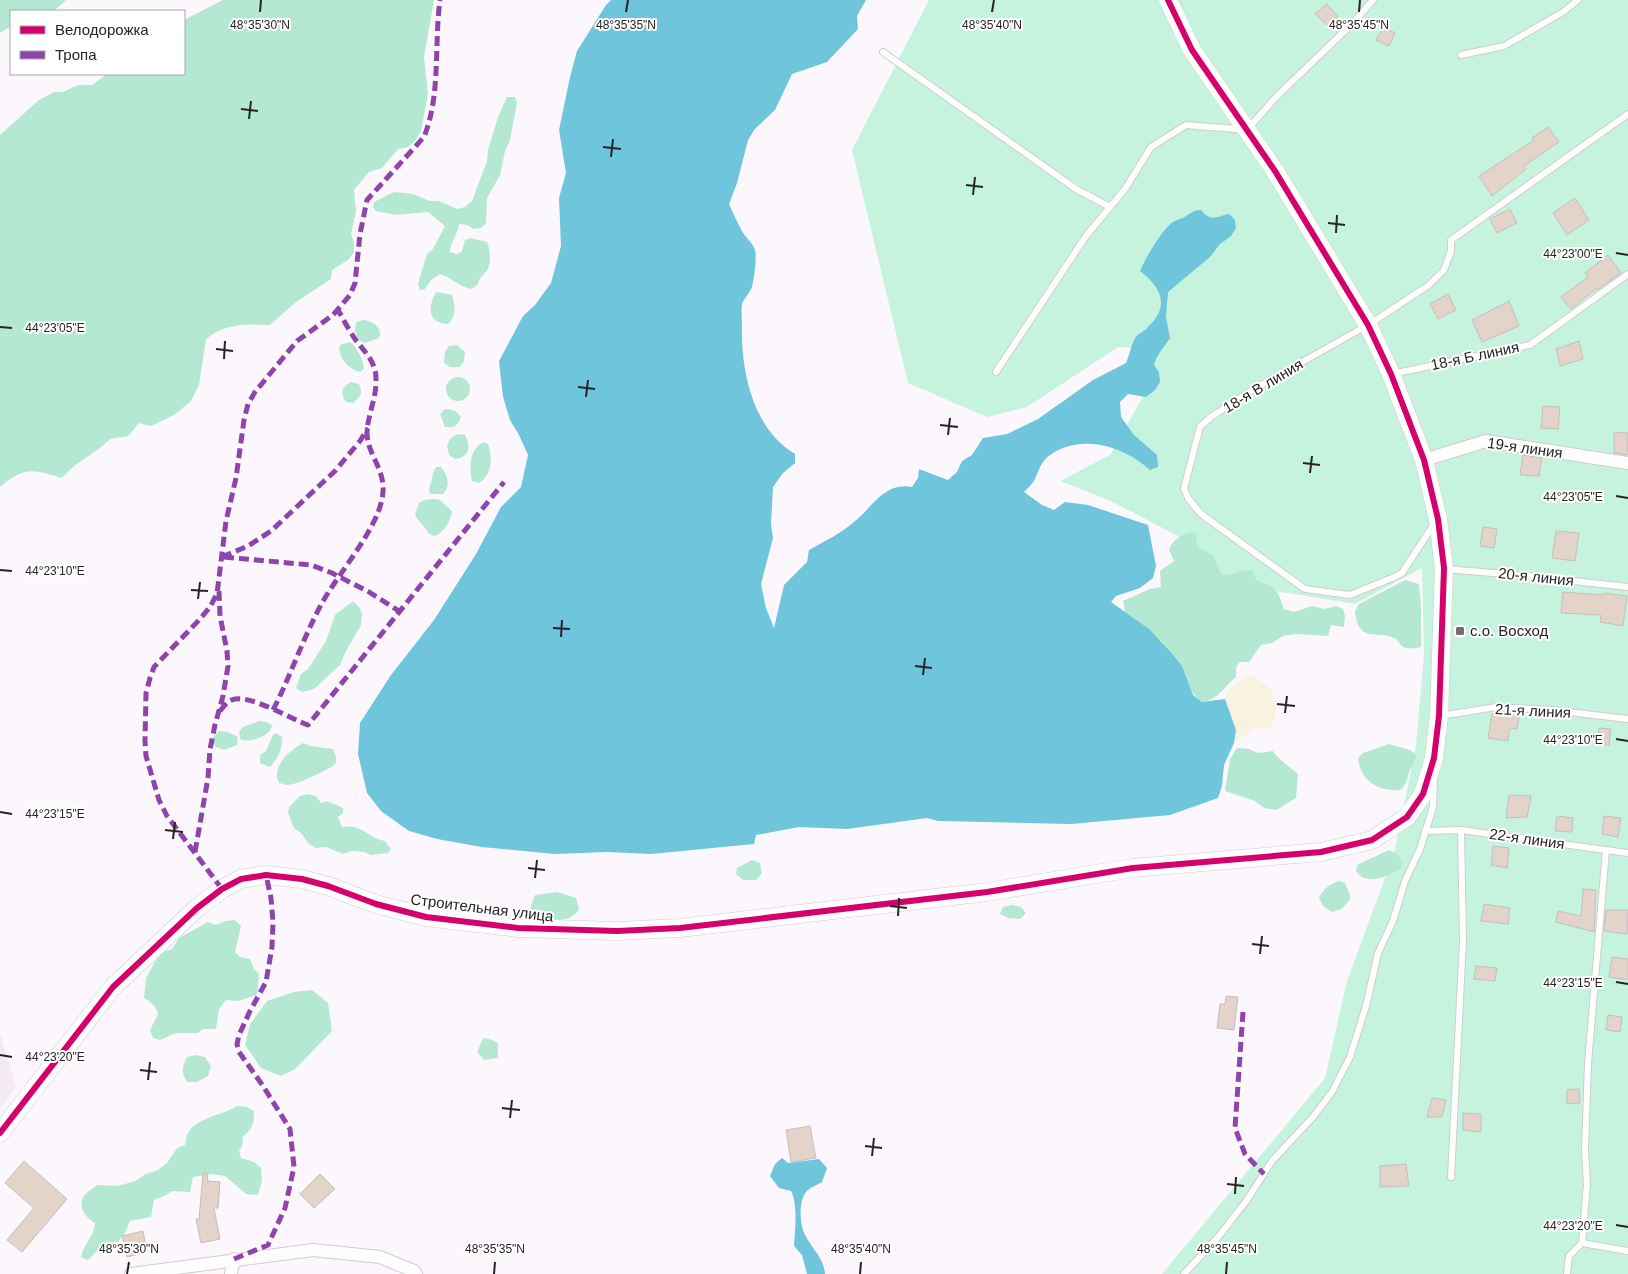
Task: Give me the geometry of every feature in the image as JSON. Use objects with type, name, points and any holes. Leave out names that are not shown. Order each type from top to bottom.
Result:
[{"type":"street","name":"Строительная улица","points":[[0,1133],[113,987],[196,908],[222,889],[241,879],[266,875],[285,876],[328,886],[376,904],[426,917],[518,928],[617,931],[716,925],[988,892],[1133,868],[1321,852],[1372,840],[1407,817],[1423,794],[1434,758],[1439,716],[1444,568],[1438,519],[1424,460],[1391,374],[1368,325],[1275,171],[1192,50],[1168,0]]},
{"type":"street","name":"19-я линия","points":[[1424,460],[1486,440],[1628,463]]},
{"type":"street","points":[[131,1274],[313,1250],[380,1257],[414,1270],[416,1274]]},
{"type":"street","points":[[231,1274],[234,1260]]},
{"type":"lane","points":[[996,372],[1086,236],[1125,189],[1151,147],[1186,125],[1247,130],[1276,97],[1353,23],[1373,0]]},
{"type":"lane","points":[[1461,55],[1504,46],[1563,12],[1578,0]]},
{"type":"lane","points":[[883,52],[1076,189],[1110,207]]},
{"type":"lane","name":"18-я В линия","points":[[1438,519],[1402,573],[1350,595],[1305,589],[1201,514],[1188,498],[1184,488],[1200,428],[1211,418],[1249,392],[1368,325],[1434,280],[1444,270],[1451,251],[1452,240],[1628,114]]},
{"type":"lane","name":"18-я Б линия","points":[[1391,374],[1530,345],[1628,274]]},
{"type":"lane","name":"20-я линия","points":[[1444,568],[1628,587]]},
{"type":"lane","name":"21-я линия","points":[[1439,716],[1496,707],[1551,710],[1628,719]]},
{"type":"lane","points":[[1184,1274],[1219,1236],[1247,1200],[1272,1161],[1313,1117],[1332,1092],[1350,1057],[1366,1006],[1378,953],[1393,921],[1405,881],[1420,850],[1433,807],[1434,758]]},
{"type":"lane","points":[[1451,1177],[1463,940],[1461,830]]},
{"type":"lane","name":"22-я линия","points":[[1425,831],[1461,830],[1628,853]]},
{"type":"lane","points":[[1567,1274],[1569,1256],[1582,1243],[1587,1184],[1585,1151],[1588,1063],[1606,850]]},
{"type":"lane","points":[[1582,1243],[1628,1251]]},
{"type":"shaded area","points":[[0,1032],[16,1087],[0,1108]]},
{"type":"green space","points":[[0,0],[66,0],[55,10],[10,10],[10,27],[0,33]]},
{"type":"green space","points":[[223,0],[434,0],[424,57],[428,94],[421,131],[415,141],[408,147],[398,149],[382,168],[369,172],[354,190],[356,211],[351,234],[354,242],[354,252],[348,260],[332,270],[331,279],[296,302],[270,325],[229,327],[206,339],[199,385],[191,401],[174,415],[151,426],[139,423],[128,436],[110,439],[62,478],[29,471],[16,475],[0,487],[0,135],[39,100],[54,92],[63,92],[78,85],[92,85],[106,75],[185,75],[185,19]]},
{"type":"green space","points":[[929,0],[1628,0],[1628,1274],[1162,1274],[1325,1078],[1347,981],[1394,854],[1416,746],[1424,653],[1422,568],[1355,604],[1262,589],[1222,591],[1178,536],[1111,501],[1060,481],[1110,455],[1145,393],[1157,349],[1118,347],[1027,407],[987,417],[908,383],[852,150]]},
{"type":"green space","points":[[507,97],[515,97],[517,103],[510,140],[505,151],[500,175],[487,198],[486,223],[481,228],[473,229],[468,225],[459,224],[450,248],[450,252],[457,254],[462,251],[465,240],[470,238],[487,242],[490,257],[488,269],[478,284],[472,289],[462,286],[440,274],[431,280],[425,289],[420,290],[418,284],[427,254],[433,249],[445,226],[428,212],[396,215],[376,211],[373,207],[374,202],[394,192],[413,194],[430,201],[439,201],[457,209],[465,207],[472,201],[487,161],[488,150],[498,117]]},
{"type":"green space","points":[[436,292],[452,295],[454,310],[453,317],[448,324],[436,321],[431,314],[431,304]]},
{"type":"green space","points":[[364,320],[373,323],[379,329],[380,336],[377,339],[364,343],[359,340],[355,332],[356,322]]},
{"type":"green space","points":[[350,342],[355,347],[364,366],[361,372],[345,363],[340,354],[340,345]]},
{"type":"green space","points":[[457,345],[465,352],[464,361],[460,367],[450,367],[444,363],[445,352],[449,346]]},
{"type":"green space","points":[[458,377],[467,380],[470,389],[467,398],[458,401],[449,398],[446,389],[449,380]]},
{"type":"green space","points":[[351,382],[359,384],[361,390],[359,397],[353,403],[346,402],[342,393],[343,388]]},
{"type":"green space","points":[[445,409],[458,413],[461,417],[454,427],[445,427],[440,414]]},
{"type":"green space","points":[[457,434],[465,435],[468,451],[464,456],[455,459],[449,455],[447,446],[450,439]]},
{"type":"green space","points":[[484,442],[488,444],[490,449],[491,460],[487,476],[479,483],[472,481],[471,459],[475,449]]},
{"type":"green space","points":[[436,467],[441,467],[447,477],[448,484],[443,494],[430,494],[429,488]]},
{"type":"green space","points":[[424,500],[440,500],[452,511],[446,526],[435,536],[428,533],[415,515],[419,503]]},
{"type":"green space","points":[[1196,532],[1197,547],[1213,555],[1222,575],[1253,570],[1256,580],[1275,590],[1284,609],[1294,612],[1312,606],[1324,609],[1337,606],[1343,609],[1345,616],[1344,627],[1331,625],[1328,636],[1296,634],[1283,636],[1272,643],[1261,645],[1249,662],[1239,662],[1236,668],[1236,677],[1212,699],[1202,702],[1193,693],[1184,671],[1170,650],[1156,636],[1125,612],[1123,601],[1150,589],[1161,587],[1160,571],[1174,561],[1169,550],[1173,542],[1180,537]]},
{"type":"green space","points":[[1405,580],[1419,584],[1421,647],[1406,648],[1396,639],[1389,636],[1370,634],[1360,628],[1357,622],[1355,611],[1359,604]]},
{"type":"green space","points":[[353,601],[359,607],[362,614],[361,625],[340,665],[314,689],[302,692],[296,688],[301,674],[308,669],[326,641],[335,615]]},
{"type":"green space","points":[[259,721],[272,725],[268,733],[254,739],[241,740],[239,732],[243,727]]},
{"type":"green space","points":[[219,731],[228,732],[238,737],[237,745],[224,750],[216,747],[211,741]]},
{"type":"green space","points":[[276,733],[282,737],[282,745],[278,757],[270,767],[260,763],[260,755],[266,751],[273,735]]},
{"type":"green space","points":[[303,743],[310,746],[333,749],[336,758],[335,764],[297,783],[287,785],[279,783],[277,771],[279,765],[292,750]]},
{"type":"green space","points":[[1389,744],[1410,750],[1417,756],[1406,783],[1401,790],[1378,787],[1367,779],[1362,773],[1360,766],[1358,758],[1363,753]]},
{"type":"green space","points":[[1237,748],[1249,749],[1258,753],[1273,751],[1298,774],[1296,798],[1276,810],[1264,808],[1255,801],[1225,791],[1230,759]]},
{"type":"green space","points":[[307,794],[316,796],[321,803],[327,801],[343,808],[343,813],[338,817],[342,827],[360,829],[373,837],[385,841],[391,849],[388,853],[371,855],[352,851],[343,854],[326,847],[316,848],[309,844],[301,833],[294,828],[288,813],[289,807],[300,796]]},
{"type":"green space","points":[[1389,850],[1400,858],[1402,867],[1398,870],[1384,877],[1372,879],[1362,877],[1356,871],[1357,865]]},
{"type":"green space","points":[[752,860],[760,863],[762,873],[756,880],[743,880],[736,874],[737,868]]},
{"type":"green space","points":[[1339,881],[1345,883],[1351,898],[1342,909],[1332,912],[1323,906],[1319,898],[1327,887]]},
{"type":"green space","points":[[557,892],[576,898],[579,910],[569,918],[559,920],[535,916],[530,909],[535,895]]},
{"type":"green space","points":[[1012,905],[1021,907],[1026,913],[1020,919],[1008,918],[1000,914],[1003,907]]},
{"type":"green space","points":[[235,920],[241,926],[235,952],[240,957],[250,959],[254,969],[259,974],[257,995],[238,1001],[226,1000],[219,1009],[216,1029],[203,1029],[198,1033],[176,1033],[160,1040],[153,1038],[150,1030],[158,1014],[153,1004],[144,998],[146,978],[160,953],[172,949],[179,938],[208,922],[216,925],[225,921]]},
{"type":"green space","points":[[312,990],[328,1003],[332,1031],[295,1069],[281,1076],[261,1068],[245,1045],[250,1024],[267,1001],[294,992]]},
{"type":"green space","points":[[483,1038],[498,1043],[498,1058],[484,1060],[477,1052]]},
{"type":"green space","points":[[195,1055],[205,1057],[211,1066],[208,1076],[197,1082],[187,1082],[183,1072],[184,1064],[187,1057]]},
{"type":"green space","points":[[237,1106],[247,1107],[254,1111],[252,1125],[243,1136],[242,1147],[239,1150],[241,1158],[254,1162],[261,1168],[262,1180],[258,1195],[246,1194],[225,1176],[212,1174],[193,1177],[190,1192],[172,1191],[154,1200],[151,1217],[130,1221],[125,1233],[118,1242],[105,1243],[88,1260],[81,1257],[95,1223],[88,1218],[82,1208],[82,1200],[87,1193],[97,1185],[118,1186],[135,1181],[146,1174],[158,1170],[167,1163],[177,1148],[185,1145],[187,1134],[192,1128],[203,1120]]},
{"type":"sand","points":[[1249,675],[1265,684],[1274,695],[1276,702],[1275,717],[1272,726],[1263,729],[1256,728],[1234,743],[1236,730],[1225,699],[1234,684]]},
{"type":"water","points":[[611,0],[866,0],[857,16],[858,29],[827,62],[792,74],[775,110],[755,129],[748,140],[737,183],[729,204],[742,231],[754,247],[756,253],[752,287],[742,307],[742,344],[747,380],[752,398],[769,430],[795,454],[795,463],[783,473],[773,487],[771,524],[773,538],[761,584],[766,608],[774,628],[784,585],[807,562],[809,550],[850,525],[886,492],[902,486],[912,487],[918,478],[919,469],[948,480],[957,472],[962,461],[972,455],[983,438],[1007,434],[1038,419],[1093,380],[1126,363],[1135,339],[1155,319],[1161,305],[1158,291],[1154,284],[1140,271],[1154,245],[1174,221],[1198,210],[1211,217],[1229,214],[1235,220],[1236,228],[1231,236],[1220,244],[1210,257],[1168,292],[1166,317],[1170,338],[1155,361],[1154,365],[1159,372],[1160,382],[1155,390],[1146,397],[1128,394],[1120,402],[1121,417],[1134,435],[1157,455],[1158,467],[1150,470],[1128,454],[1102,445],[1075,445],[1062,448],[1050,455],[1042,464],[1034,481],[1024,492],[1042,505],[1054,510],[1065,502],[1088,505],[1148,525],[1156,566],[1153,578],[1140,588],[1116,596],[1111,602],[1149,629],[1171,652],[1182,666],[1193,695],[1202,702],[1225,699],[1236,730],[1234,743],[1224,765],[1222,786],[1218,798],[1170,815],[1071,824],[938,821],[927,818],[847,829],[799,827],[756,835],[754,844],[651,854],[608,852],[555,854],[482,847],[437,839],[409,831],[381,811],[367,793],[358,754],[360,723],[391,675],[434,620],[476,554],[501,507],[521,487],[528,455],[510,420],[503,397],[499,361],[523,316],[535,305],[551,283],[561,246],[559,198],[566,173],[559,130],[570,77],[577,51]]},
{"type":"water","points":[[782,1158],[788,1163],[819,1159],[827,1168],[822,1182],[809,1189],[803,1196],[801,1214],[805,1235],[820,1258],[825,1274],[807,1274],[802,1255],[794,1246],[796,1218],[793,1196],[791,1191],[779,1188],[770,1176],[775,1164]]},
{"type":"building","points":[[1327,4],[1338,17],[1328,26],[1315,14]]},
{"type":"building","points":[[1383,27],[1395,33],[1389,46],[1376,40]]},
{"type":"building","points":[[1548,127],[1559,142],[1524,166],[1526,169],[1492,196],[1479,176],[1534,140],[1532,138]]},
{"type":"building","points":[[1575,198],[1589,220],[1567,235],[1553,213]]},
{"type":"building","points":[[1510,209],[1517,223],[1497,233],[1490,219]]},
{"type":"building","points":[[1608,255],[1621,273],[1596,289],[1571,309],[1561,297],[1588,277],[1585,273]]},
{"type":"building","points":[[1448,294],[1456,310],[1438,319],[1430,304]]},
{"type":"building","points":[[1509,301],[1519,326],[1482,342],[1472,320]]},
{"type":"building","points":[[1579,341],[1583,359],[1560,366],[1556,349]]},
{"type":"building","points":[[1543,406],[1560,407],[1558,429],[1541,428]]},
{"type":"building","points":[[1614,432],[1628,433],[1627,455],[1614,453]]},
{"type":"building","points":[[1523,455],[1542,458],[1539,476],[1520,475]]},
{"type":"building","points":[[1483,527],[1497,529],[1494,548],[1480,546]]},
{"type":"building","points":[[1556,531],[1579,533],[1575,561],[1552,558]]},
{"type":"building","points":[[1563,592],[1603,595],[1604,593],[1627,596],[1623,626],[1600,622],[1601,615],[1561,613]]},
{"type":"building","points":[[1492,714],[1519,717],[1517,729],[1510,728],[1508,741],[1488,738]]},
{"type":"building","points":[[1599,728],[1611,729],[1609,745],[1597,744]]},
{"type":"building","points":[[1509,795],[1531,796],[1527,817],[1506,818]]},
{"type":"building","points":[[1557,816],[1573,818],[1572,832],[1555,831]]},
{"type":"building","points":[[1604,816],[1621,818],[1618,837],[1602,834]]},
{"type":"building","points":[[1493,846],[1509,848],[1507,868],[1491,865]]},
{"type":"building","points":[[1583,889],[1596,890],[1594,932],[1556,922],[1558,911],[1581,916]]},
{"type":"building","points":[[1484,904],[1510,908],[1508,924],[1481,921]]},
{"type":"building","points":[[1606,910],[1628,910],[1627,934],[1604,931]]},
{"type":"building","points":[[1612,957],[1628,959],[1628,980],[1609,977]]},
{"type":"building","points":[[1476,966],[1497,968],[1495,981],[1474,979]]},
{"type":"building","points":[[1226,996],[1238,997],[1234,1030],[1217,1028],[1220,1004],[1225,1004]]},
{"type":"building","points":[[1608,1015],[1622,1017],[1620,1032],[1606,1030]]},
{"type":"building","points":[[1579,1089],[1580,1103],[1567,1104],[1567,1090]]},
{"type":"building","points":[[1432,1098],[1446,1100],[1442,1117],[1427,1117]]},
{"type":"building","points":[[1463,1113],[1481,1114],[1481,1132],[1463,1130]]},
{"type":"building","points":[[810,1126],[816,1158],[791,1162],[786,1130]]},
{"type":"building","points":[[24,1161],[67,1199],[22,1252],[7,1240],[34,1208],[5,1183]]},
{"type":"building","points":[[1406,1164],[1409,1186],[1380,1187],[1380,1166]]},
{"type":"building","points":[[203,1173],[207,1173],[208,1181],[220,1182],[218,1208],[214,1208],[220,1239],[201,1243],[196,1219],[199,1219]]},
{"type":"building","points":[[320,1174],[335,1189],[314,1208],[300,1194]]},
{"type":"building","points":[[143,1231],[147,1252],[127,1257],[122,1236]]},
{"type":"marked path","points":[[222,889],[167,816],[159,800],[146,756],[146,693],[154,667],[200,619],[210,607],[217,594],[226,521],[236,478],[248,404],[255,392],[297,341],[333,315],[350,295],[355,283],[360,234],[367,200],[424,137],[433,104],[435,87],[440,0]]},
{"type":"marked path","points":[[273,710],[322,603],[365,538],[382,499],[382,480],[368,442],[367,434],[376,385],[374,367],[338,310]]},
{"type":"marked path","points":[[222,557],[248,546],[271,531],[335,471],[360,441],[368,428]]},
{"type":"marked path","points":[[220,711],[230,701],[243,699],[261,704],[308,725],[504,482]]},
{"type":"marked path","points":[[224,557],[311,565],[332,573],[369,592],[399,611]]},
{"type":"marked path","points":[[195,852],[208,778],[210,749],[228,666],[220,616],[219,591]]},
{"type":"marked path","points":[[234,1259],[268,1245],[285,1208],[294,1167],[290,1129],[239,1052],[237,1044],[250,1011],[266,982],[272,947],[273,922],[271,898],[266,875]]},
{"type":"marked path","points":[[1243,1012],[1235,1128],[1245,1154],[1264,1174]]},
{"type":"cycle path","points":[[0,1133],[113,987],[197,908],[222,889],[241,879],[266,875],[302,879],[328,886],[376,904],[426,917],[518,928],[617,931],[680,928],[987,892],[1133,868],[1321,852],[1372,840],[1407,817],[1423,794],[1434,758],[1439,716],[1444,568],[1438,519],[1424,460],[1391,374],[1368,325],[1275,171],[1192,50],[1168,0]]},
{"type":"place","name":"с.о. Восход","points":[[1460,631]]}]
